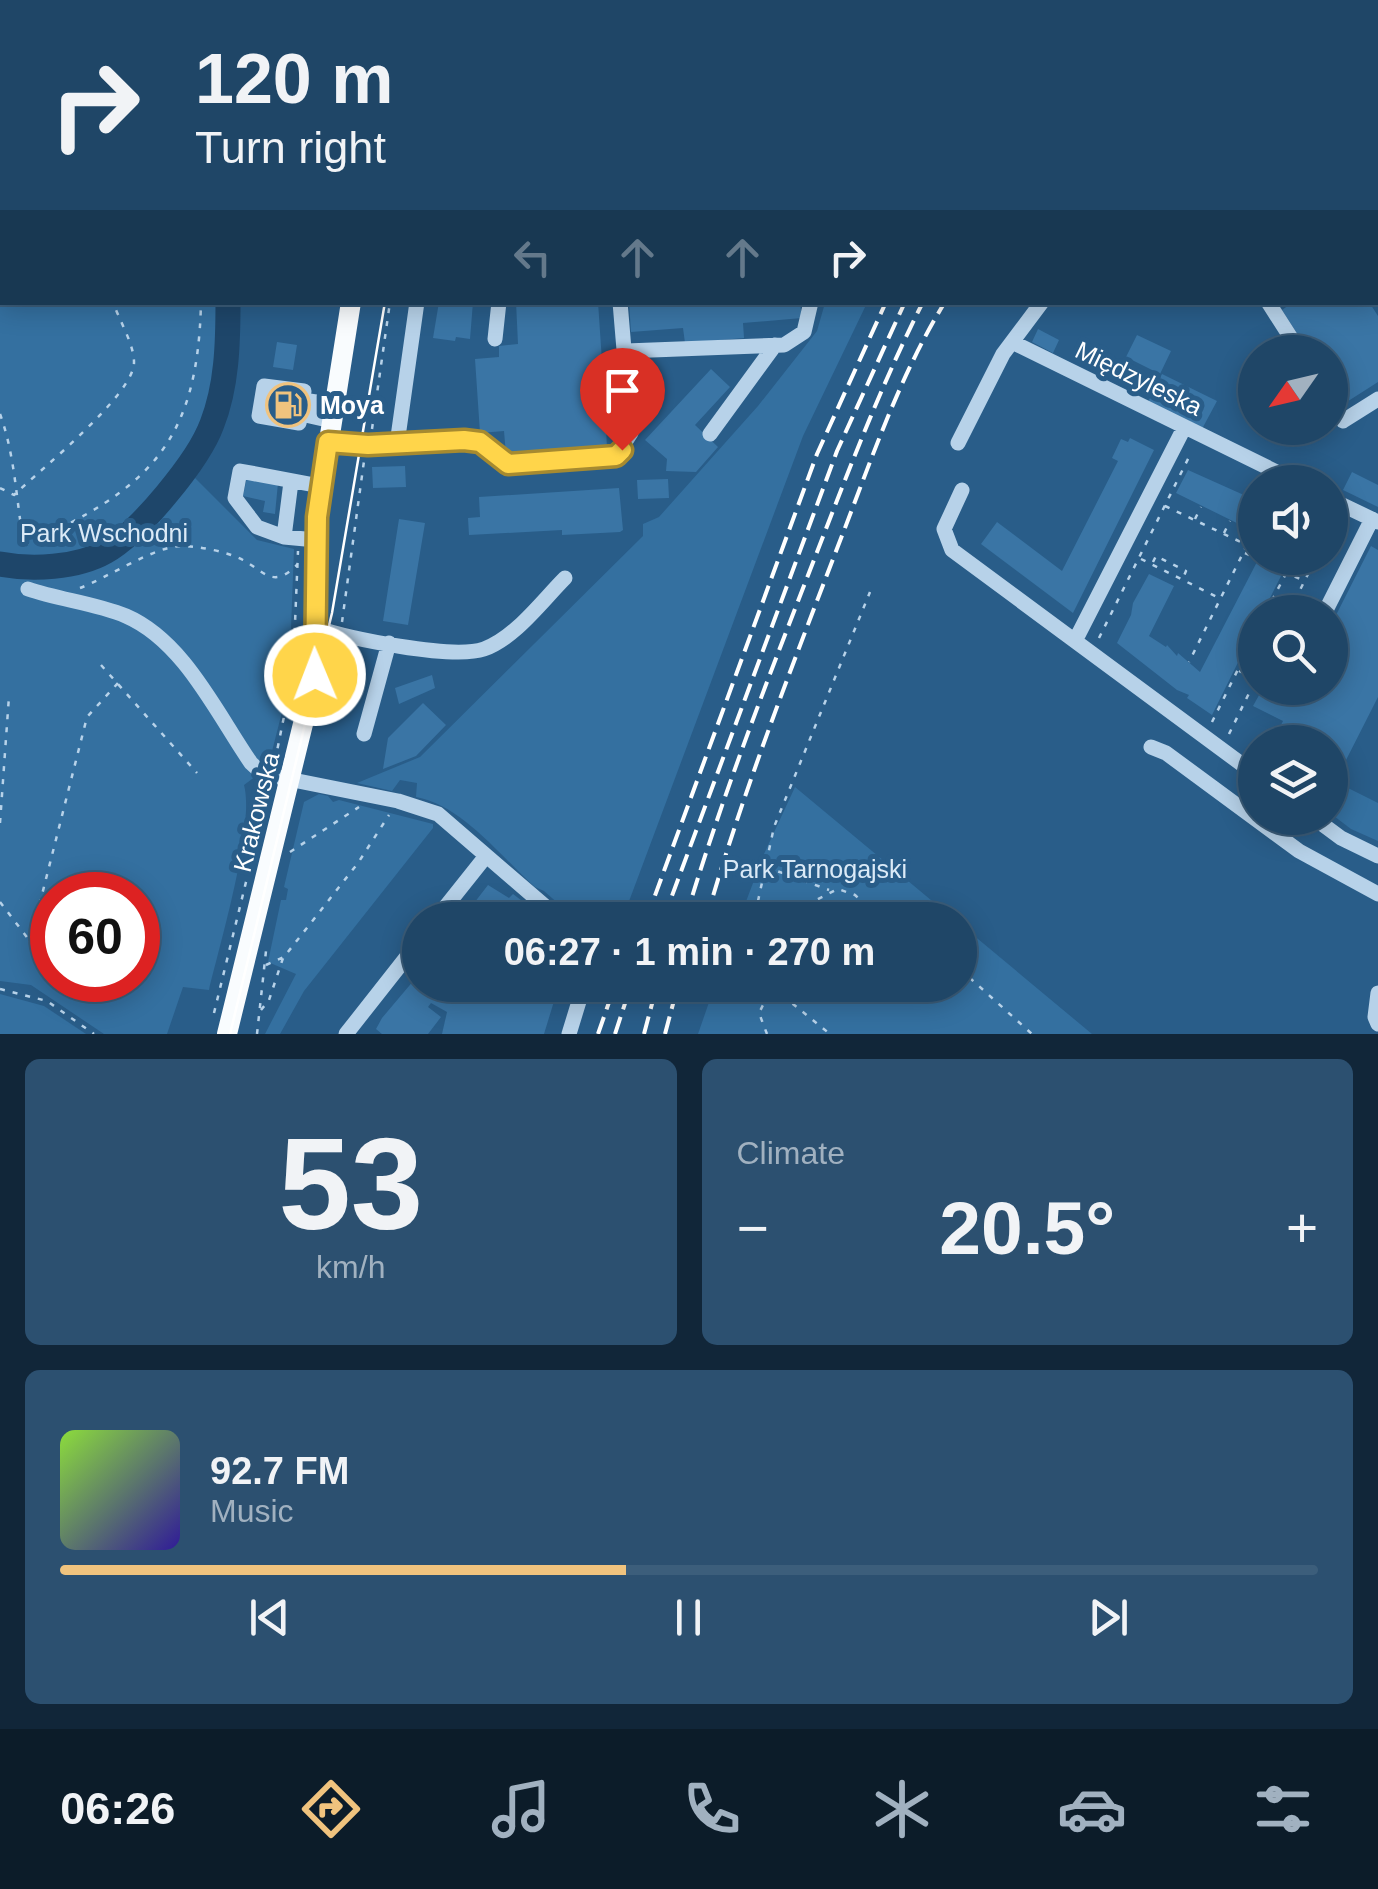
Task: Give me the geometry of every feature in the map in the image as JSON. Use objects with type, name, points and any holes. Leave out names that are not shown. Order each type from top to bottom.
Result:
[{"type":"main road","name":"Krakowska","points":[[227,1034],[280,779],[315,675],[320,486],[351,305]]},
{"type":"street","points":[[397,444],[418,305]]},
{"type":"street","points":[[495,339],[498,305]]},
{"type":"street","points":[[302,407],[368,445],[480,442],[508,464],[616,456],[632,432],[620,305]]},
{"type":"street","points":[[626,351],[774,345],[796,340],[804,332],[810,305]]},
{"type":"street","points":[[958,443],[993,373],[1040,305]]},
{"type":"street","points":[[1270,305],[1289,335]]},
{"type":"street","name":"Międzyleska","points":[[1014,343],[1261,465]]},
{"type":"street","points":[[710,434],[774,345]]},
{"type":"street","points":[[1348,418],[1378,400]]},
{"type":"street","points":[[1074,641],[1184,428]]},
{"type":"street","points":[[284,536],[285,460]]},
{"type":"street","points":[[316,540],[257,527],[235,498],[240,471],[320,486]]},
{"type":"street","points":[[962,490],[944,528],[952,550],[1238,762]]},
{"type":"street","points":[[1334,595],[1375,521],[1348,507]]},
{"type":"street","points":[[315,626],[340,634],[460,654],[486,649],[515,628],[566,578]]},
{"type":"street","points":[[28,588],[125,616],[147,628],[182,662],[251,764],[280,779],[398,801],[438,814],[540,902]]},
{"type":"street","points":[[364,734],[389,643]]},
{"type":"street","points":[[1150,746],[1166,753],[1299,851],[1378,894]]},
{"type":"street","points":[[1337,835],[1378,856]]},
{"type":"street","points":[[450,902],[486,856]]},
{"type":"street","points":[[346,1034],[402,963]]},
{"type":"street","points":[[1378,992],[1378,1024]]},
{"type":"street","points":[[569,1034],[579,1002]]},
{"type":"path","points":[[14,494],[115,400],[130,381],[134,360],[114,305]]},
{"type":"path","points":[[0,414],[15,467],[14,494],[25,548],[105,506],[155,459],[174,434],[188,407],[196,375],[201,305]]},
{"type":"path","points":[[340,634],[390,305]]},
{"type":"path","points":[[1096,644],[1190,455]]},
{"type":"path","points":[[0,488],[14,494]]},
{"type":"path","points":[[1165,506],[1238,541]]},
{"type":"path","points":[[1194,520],[1201,507]]},
{"type":"path","points":[[1223,534],[1230,521]]},
{"type":"path","points":[[73,590],[179,546],[242,559],[271,577],[284,576],[298,564],[294,672],[280,779]]},
{"type":"path","points":[[1152,564],[1156,556],[1186,571],[1182,579]]},
{"type":"path","points":[[1139,558],[1221,598]]},
{"type":"path","points":[[1189,662],[1238,562]]},
{"type":"path","points":[[1291,575],[1304,582]]},
{"type":"path","points":[[1298,595],[1308,575]]},
{"type":"path","points":[[758,900],[774,827],[870,592]]},
{"type":"path","points":[[101,664],[197,773]]},
{"type":"path","points":[[1204,737],[1238,670]]},
{"type":"path","points":[[48,872],[87,717],[118,683]]},
{"type":"path","points":[[0,822],[9,696]]},
{"type":"path","points":[[1221,749],[1243,705]]},
{"type":"path","points":[[290,852],[378,797]]},
{"type":"path","points":[[259,1012],[270,1000],[284,957],[358,863],[398,801]]},
{"type":"path","points":[[214,1013],[258,833]]},
{"type":"path","points":[[764,867],[830,891],[845,890],[859,902]]},
{"type":"path","points":[[815,902],[830,891]]},
{"type":"path","points":[[0,902],[30,942]]},
{"type":"path","points":[[257,1034],[266,948]]},
{"type":"path","points":[[263,967],[284,957]]},
{"type":"path","points":[[977,984],[1032,1034]]},
{"type":"path","points":[[0,989],[46,1001],[94,1034]]},
{"type":"path","points":[[0,998],[8,990]]},
{"type":"path","points":[[765,1002],[759,1013],[767,1034]]},
{"type":"path","points":[[792,1002],[830,1034]]},
{"type":"green space","name":"Park Wschodni","points":[[0,305],[219,305],[212,397],[180,463],[257,540],[294,549],[290,655],[282,712],[268,767],[244,785],[241,856],[209,990],[183,987],[167,1034],[104,1034],[56,1002],[160,1002],[160,872],[30,872],[30,985],[0,981]]},
{"type":"green space","points":[[824,305],[866,305],[803,436],[629,902],[557,902],[535,887],[465,821],[416,797],[417,783],[400,780],[392,791],[357,783],[420,757],[643,536],[643,524],[659,517],[758,406],[817,331]]},
{"type":"green space","name":"Park Tarnogajski","points":[[795,787],[933,902],[746,902]]},
{"type":"green space","points":[[1348,788],[1378,803],[1378,841],[1351,829]]},
{"type":"green space","points":[[319,794],[333,802],[339,800],[433,824],[433,828],[304,991],[280,1034],[265,1034],[296,974],[268,962],[281,900],[286,900],[288,889],[284,887],[304,802]]},
{"type":"green space","name":"Park Tarnogajski","points":[[977,938],[1092,1034],[698,1034],[709,1002],[977,1002]]},
{"type":"green space","points":[[0,994],[44,1006],[86,1034],[0,1034]]},
{"type":"building","points":[[438,305],[473,305],[470,339],[433,338]]},
{"type":"building","points":[[516,305],[598,305],[603,376],[611,376],[612,385],[604,386],[607,448],[506,455],[504,431],[480,433],[475,359],[499,357],[499,346],[518,344]]},
{"type":"building","points":[[629,305],[800,305],[802,318],[743,323],[744,338],[685,343],[683,328],[631,332]]},
{"type":"building","points":[[1289,305],[1371,305],[1378,316],[1378,382],[1348,401],[1348,335],[1298,335],[1282,310]]},
{"type":"building","points":[[1038,329],[1059,340],[1053,353],[1032,342]]},
{"type":"building","points":[[1137,335],[1171,351],[1160,374],[1126,357]]},
{"type":"building","points":[[277,342],[297,345],[293,370],[273,367]]},
{"type":"building","points":[[711,369],[730,387],[695,425],[718,447],[696,472],[666,471],[667,459],[645,440]]},
{"type":"building","points":[[1162,374],[1217,401],[1202,429],[1148,402]]},
{"type":"building","points":[[266,395],[293,399],[291,415],[264,410]]},
{"type":"building","points":[[1130,438],[1154,450],[1073,613],[981,544],[997,522],[1062,571],[1118,461],[1112,458],[1121,439],[1128,442]]},
{"type":"building","points":[[405,466],[406,487],[373,488],[372,467]]},
{"type":"building","points":[[1188,470],[1238,492],[1238,524],[1176,493]]},
{"type":"building","points":[[1352,472],[1378,485],[1378,507],[1348,492]]},
{"type":"building","points":[[247,477],[278,483],[275,514],[263,512],[265,501],[243,496]]},
{"type":"building","points":[[668,479],[669,498],[638,499],[637,480]]},
{"type":"building","points":[[619,488],[623,530],[620,532],[562,535],[562,530],[469,535],[468,518],[480,517],[479,497]]},
{"type":"building","points":[[399,519],[425,523],[408,625],[383,621]]},
{"type":"building","points":[[1371,546],[1378,550],[1378,697],[1348,756],[1348,725],[1281,725],[1283,721],[1253,706],[1348,705],[1346,595]]},
{"type":"building","points":[[1149,574],[1174,586],[1149,636],[1167,645],[1200,672],[1238,599],[1238,662],[1212,715],[1117,643]]},
{"type":"building","points":[[1250,575],[1282,575],[1272,595],[1240,595]]},
{"type":"building","points":[[432,675],[435,688],[399,704],[395,688]]},
{"type":"building","points":[[423,703],[446,725],[416,756],[383,769],[388,738]]},
{"type":"building","points":[[488,885],[524,902],[475,902]]},
{"type":"building","points":[[402,994],[402,1002],[554,1002],[544,1034],[442,1034],[447,1012],[431,1003],[428,1007],[441,1017],[428,1034],[382,1034],[376,1029]]},
{"type":"waterway","points":[[0,564],[54,566],[94,557],[119,543],[166,494],[195,457],[217,410],[226,364],[228,305]]},
{"type":"tram line","points":[[230,1034],[332,613],[384,305]]},
{"type":"railway","points":[[653,902],[817,454],[885,305]]},
{"type":"railway","points":[[670,902],[837,451],[904,305]]},
{"type":"railway","points":[[691,902],[727,793],[846,476],[922,305]]},
{"type":"railway","points":[[712,902],[768,732],[874,453],[913,361],[943,305]]},
{"type":"railway","points":[[598,1034],[609,1002]]},
{"type":"railway","points":[[615,1034],[625,1002]]},
{"type":"railway","points":[[644,1034],[652,1002]]},
{"type":"railway","points":[[665,1034],[673,1002]]},
{"type":"place","name":"Moya","points":[[288,405]]},
{"type":"route","points":[[315,675],[317,517],[328,442],[368,445],[464,440],[480,442],[508,464],[616,456],[622,450]]}]
